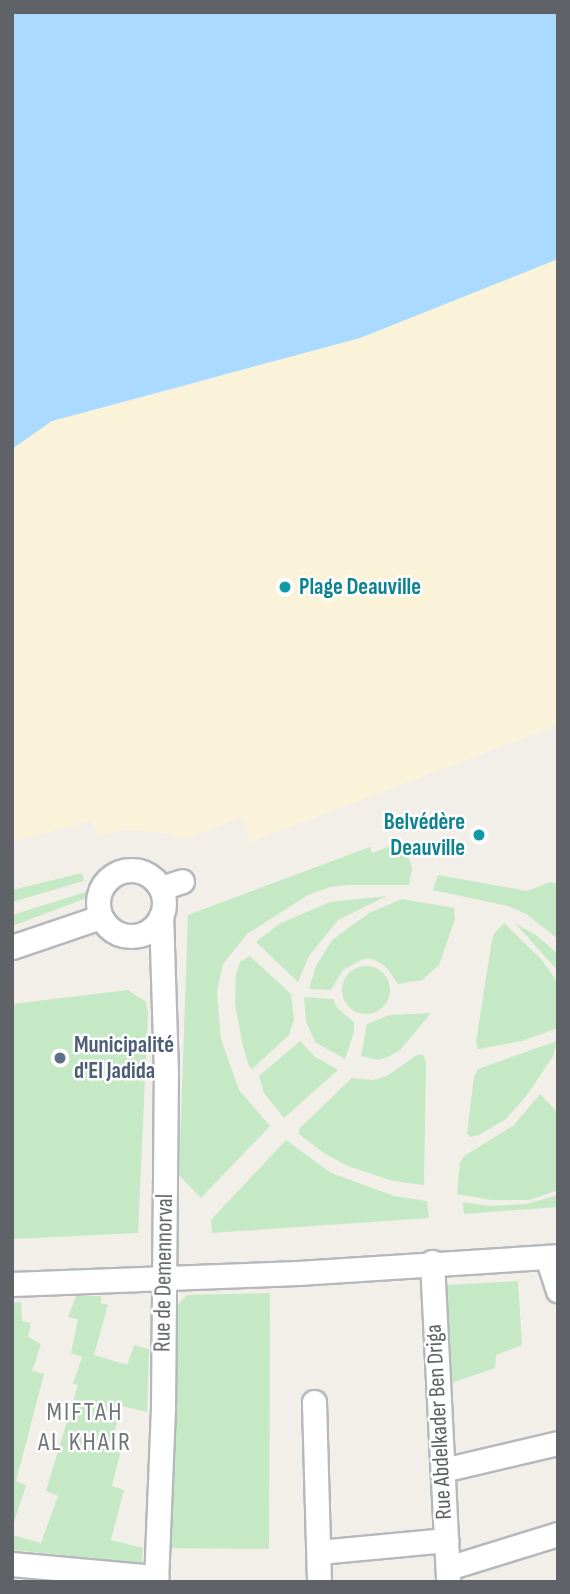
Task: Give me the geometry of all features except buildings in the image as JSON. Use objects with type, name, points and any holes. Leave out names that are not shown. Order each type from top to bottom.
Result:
[{"type":"street","name":"Rue de Demennorval","points":[[100,917],[99,895],[111,876],[133,870],[172,885],[164,899],[161,916],[166,1073],[162,1435],[156,1579]]},
{"type":"street","points":[[12,947],[100,917],[105,925],[121,935],[141,935],[151,929],[161,916]]},
{"type":"street","points":[[141,935],[162,965]]},
{"type":"street","points":[[12,1284],[298,1273],[552,1256],[558,1290]]},
{"type":"street","name":"Rue Abdelkader Ben Driga","points":[[432,1262],[448,1575]]},
{"type":"street","points":[[314,1402],[318,1582]]},
{"type":"street","points":[[443,1470],[558,1443]]},
{"type":"street","points":[[448,1575],[558,1534]]},
{"type":"street","points":[[319,1552],[446,1540]]},
{"type":"street","points":[[12,1564],[156,1579]]},
{"type":"green space","points":[[403,841],[412,868],[409,885],[349,885],[330,887],[308,895],[247,934],[223,964],[217,991],[221,1039],[239,1090],[270,1126],[201,1198],[179,1175],[188,915],[370,847],[372,853]]},
{"type":"green space","points":[[82,873],[84,881],[12,902],[12,890]]},
{"type":"green space","points":[[438,875],[527,891],[551,882],[558,884],[558,939],[526,914],[508,906],[433,890]]},
{"type":"green space","points":[[86,892],[87,898],[12,926],[12,915]]},
{"type":"green space","points":[[387,896],[338,920],[309,956],[298,982],[256,942],[279,924],[330,902]]},
{"type":"green space","points":[[402,899],[454,908],[455,919],[439,965],[422,980],[398,984],[386,967],[373,959],[363,959],[343,970],[331,990],[309,989],[316,966],[332,940],[369,913]]},
{"type":"green space","points":[[504,923],[541,959],[558,983],[558,1028],[522,1041],[478,1049],[476,1042],[491,946],[494,934]]},
{"type":"green space","points":[[515,923],[537,936],[558,954],[558,971]]},
{"type":"green space","points":[[250,956],[291,994],[294,1019],[289,1035],[252,1069],[243,1046],[235,1004],[236,975],[240,962]]},
{"type":"green space","points":[[366,966],[383,973],[390,990],[383,1007],[366,1014],[349,1007],[342,990],[349,973]]},
{"type":"green space","points":[[128,990],[146,1002],[148,1013],[138,1233],[12,1239],[12,1004]]},
{"type":"green space","points":[[304,997],[333,999],[337,1008],[354,1022],[354,1032],[345,1059],[315,1042],[306,1021]]},
{"type":"green space","points":[[431,1013],[400,1050],[379,1060],[361,1056],[367,1024],[389,1015]]},
{"type":"green space","points":[[300,1041],[314,1056],[338,1070],[284,1118],[264,1093],[259,1076]]},
{"type":"green space","points":[[557,1041],[553,1056],[527,1095],[506,1119],[479,1135],[471,1137],[467,1134],[474,1077],[478,1069]]},
{"type":"green space","points":[[417,1055],[423,1055],[426,1062],[424,1185],[393,1181],[348,1166],[325,1154],[299,1134],[299,1129],[352,1078],[373,1080],[387,1076]]},
{"type":"green space","points":[[540,1094],[558,1113],[558,1190],[529,1200],[491,1200],[457,1194],[460,1162],[464,1156],[513,1126]]},
{"type":"green space","points":[[286,1140],[331,1173],[394,1196],[427,1201],[429,1218],[212,1233],[211,1220]]},
{"type":"green space","points":[[558,1195],[558,1207],[464,1214],[463,1202],[490,1206],[526,1204]]},
{"type":"green space","points":[[518,1281],[522,1345],[496,1355],[495,1368],[448,1384],[445,1285]]},
{"type":"green space","points":[[270,1293],[269,1549],[165,1548],[170,1313],[187,1295]]},
{"type":"green space","points":[[76,1296],[101,1296],[101,1303],[108,1305],[94,1355],[127,1365],[134,1345],[149,1349],[147,1412],[121,1406],[115,1431],[125,1434],[112,1486],[124,1490],[111,1540],[143,1548],[142,1563],[12,1550],[12,1535],[41,1543],[58,1496],[46,1491],[78,1385],[73,1384],[82,1357],[71,1353],[78,1319],[68,1317]]},
{"type":"green space","points":[[21,1302],[22,1321],[31,1323],[28,1337],[41,1344],[32,1371],[44,1374],[16,1481],[26,1485],[12,1529],[12,1303]]},
{"type":"sand","name":"Plage Deauville","points":[[558,259],[558,725],[250,842],[242,817],[185,839],[168,833],[125,830],[98,836],[93,820],[12,842],[12,449],[52,421],[196,384]]},
{"type":"water","points":[[12,12],[558,12],[558,259],[360,338],[52,421],[12,449]]},
{"type":"place","name":"Plage Deauville","points":[[285,587]]},
{"type":"place","name":"Belvédère Deauville","points":[[479,835]]},
{"type":"place","name":"Municipalité d'El Jadida","points":[[60,1058]]},
{"type":"district","name":"MIFTAH AL KHAIR","points":[[85,1428]]}]
